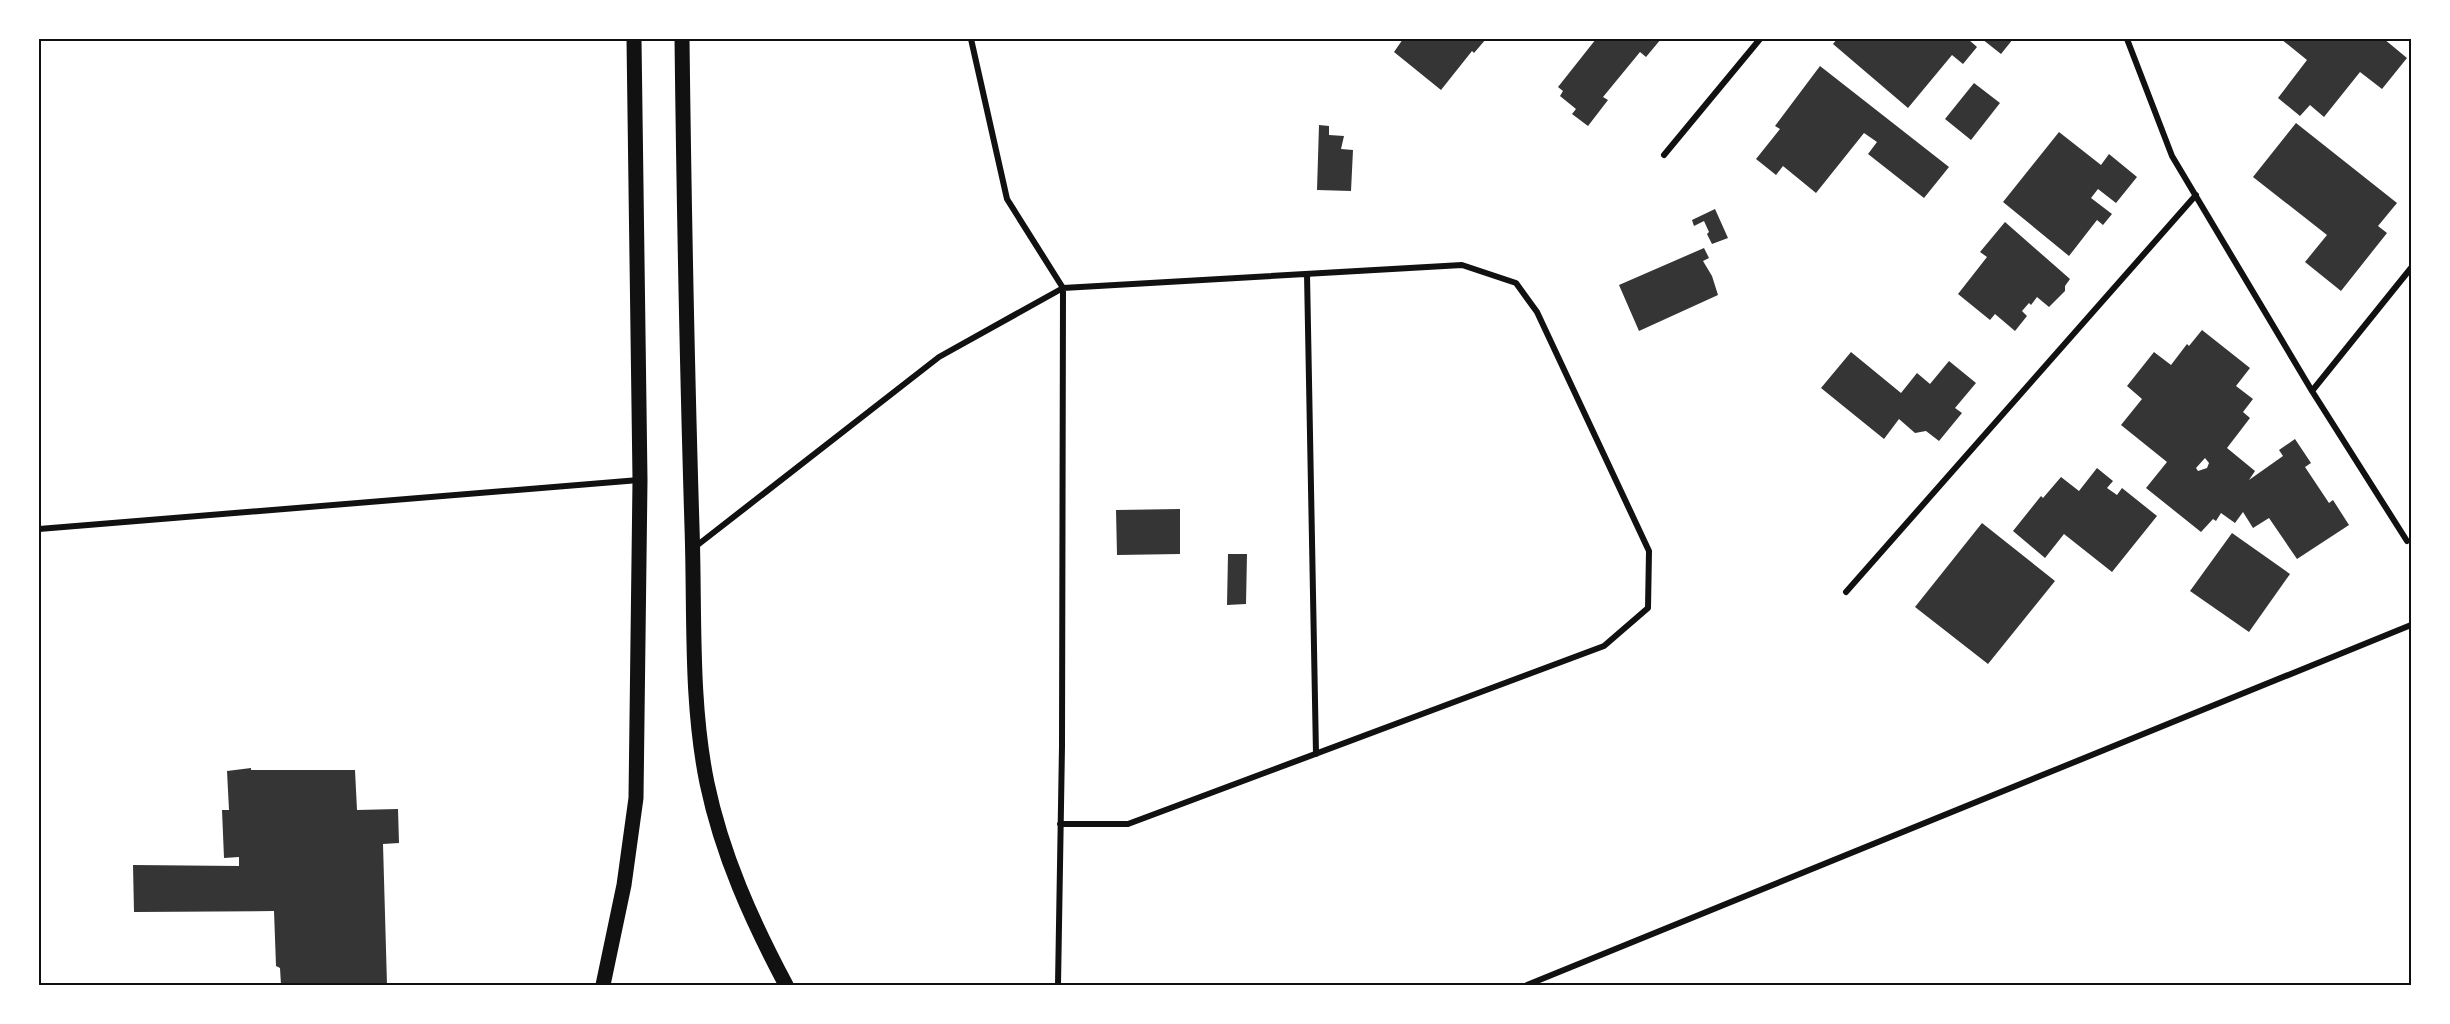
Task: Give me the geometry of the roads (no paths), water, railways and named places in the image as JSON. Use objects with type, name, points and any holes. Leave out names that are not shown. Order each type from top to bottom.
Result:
[{"type":"main road","points":[[603,985],[624,885],[636,798],[640,480],[633,39]]},
{"type":"main road","points":[[682,39],[697,709],[707,781],[722,842],[759,933],[786,985]]},
{"type":"street","points":[[971,39],[1007,199],[1063,288],[1058,985]]},
{"type":"street","points":[[1664,155],[1760,39]]},
{"type":"street","points":[[2127,39],[2172,156],[2312,392],[2407,541]]},
{"type":"street","points":[[1846,592],[2196,195]]},
{"type":"street","points":[[693,549],[939,357],[1063,288],[1462,265],[1516,283],[1537,312],[1649,551],[1648,608],[1604,646],[1128,824],[1060,824]]},
{"type":"street","points":[[2312,392],[2411,268]]},
{"type":"street","points":[[1307,274],[1316,754]]},
{"type":"street","points":[[39,529],[640,480]]},
{"type":"street","points":[[1527,985],[2411,625]]}]
